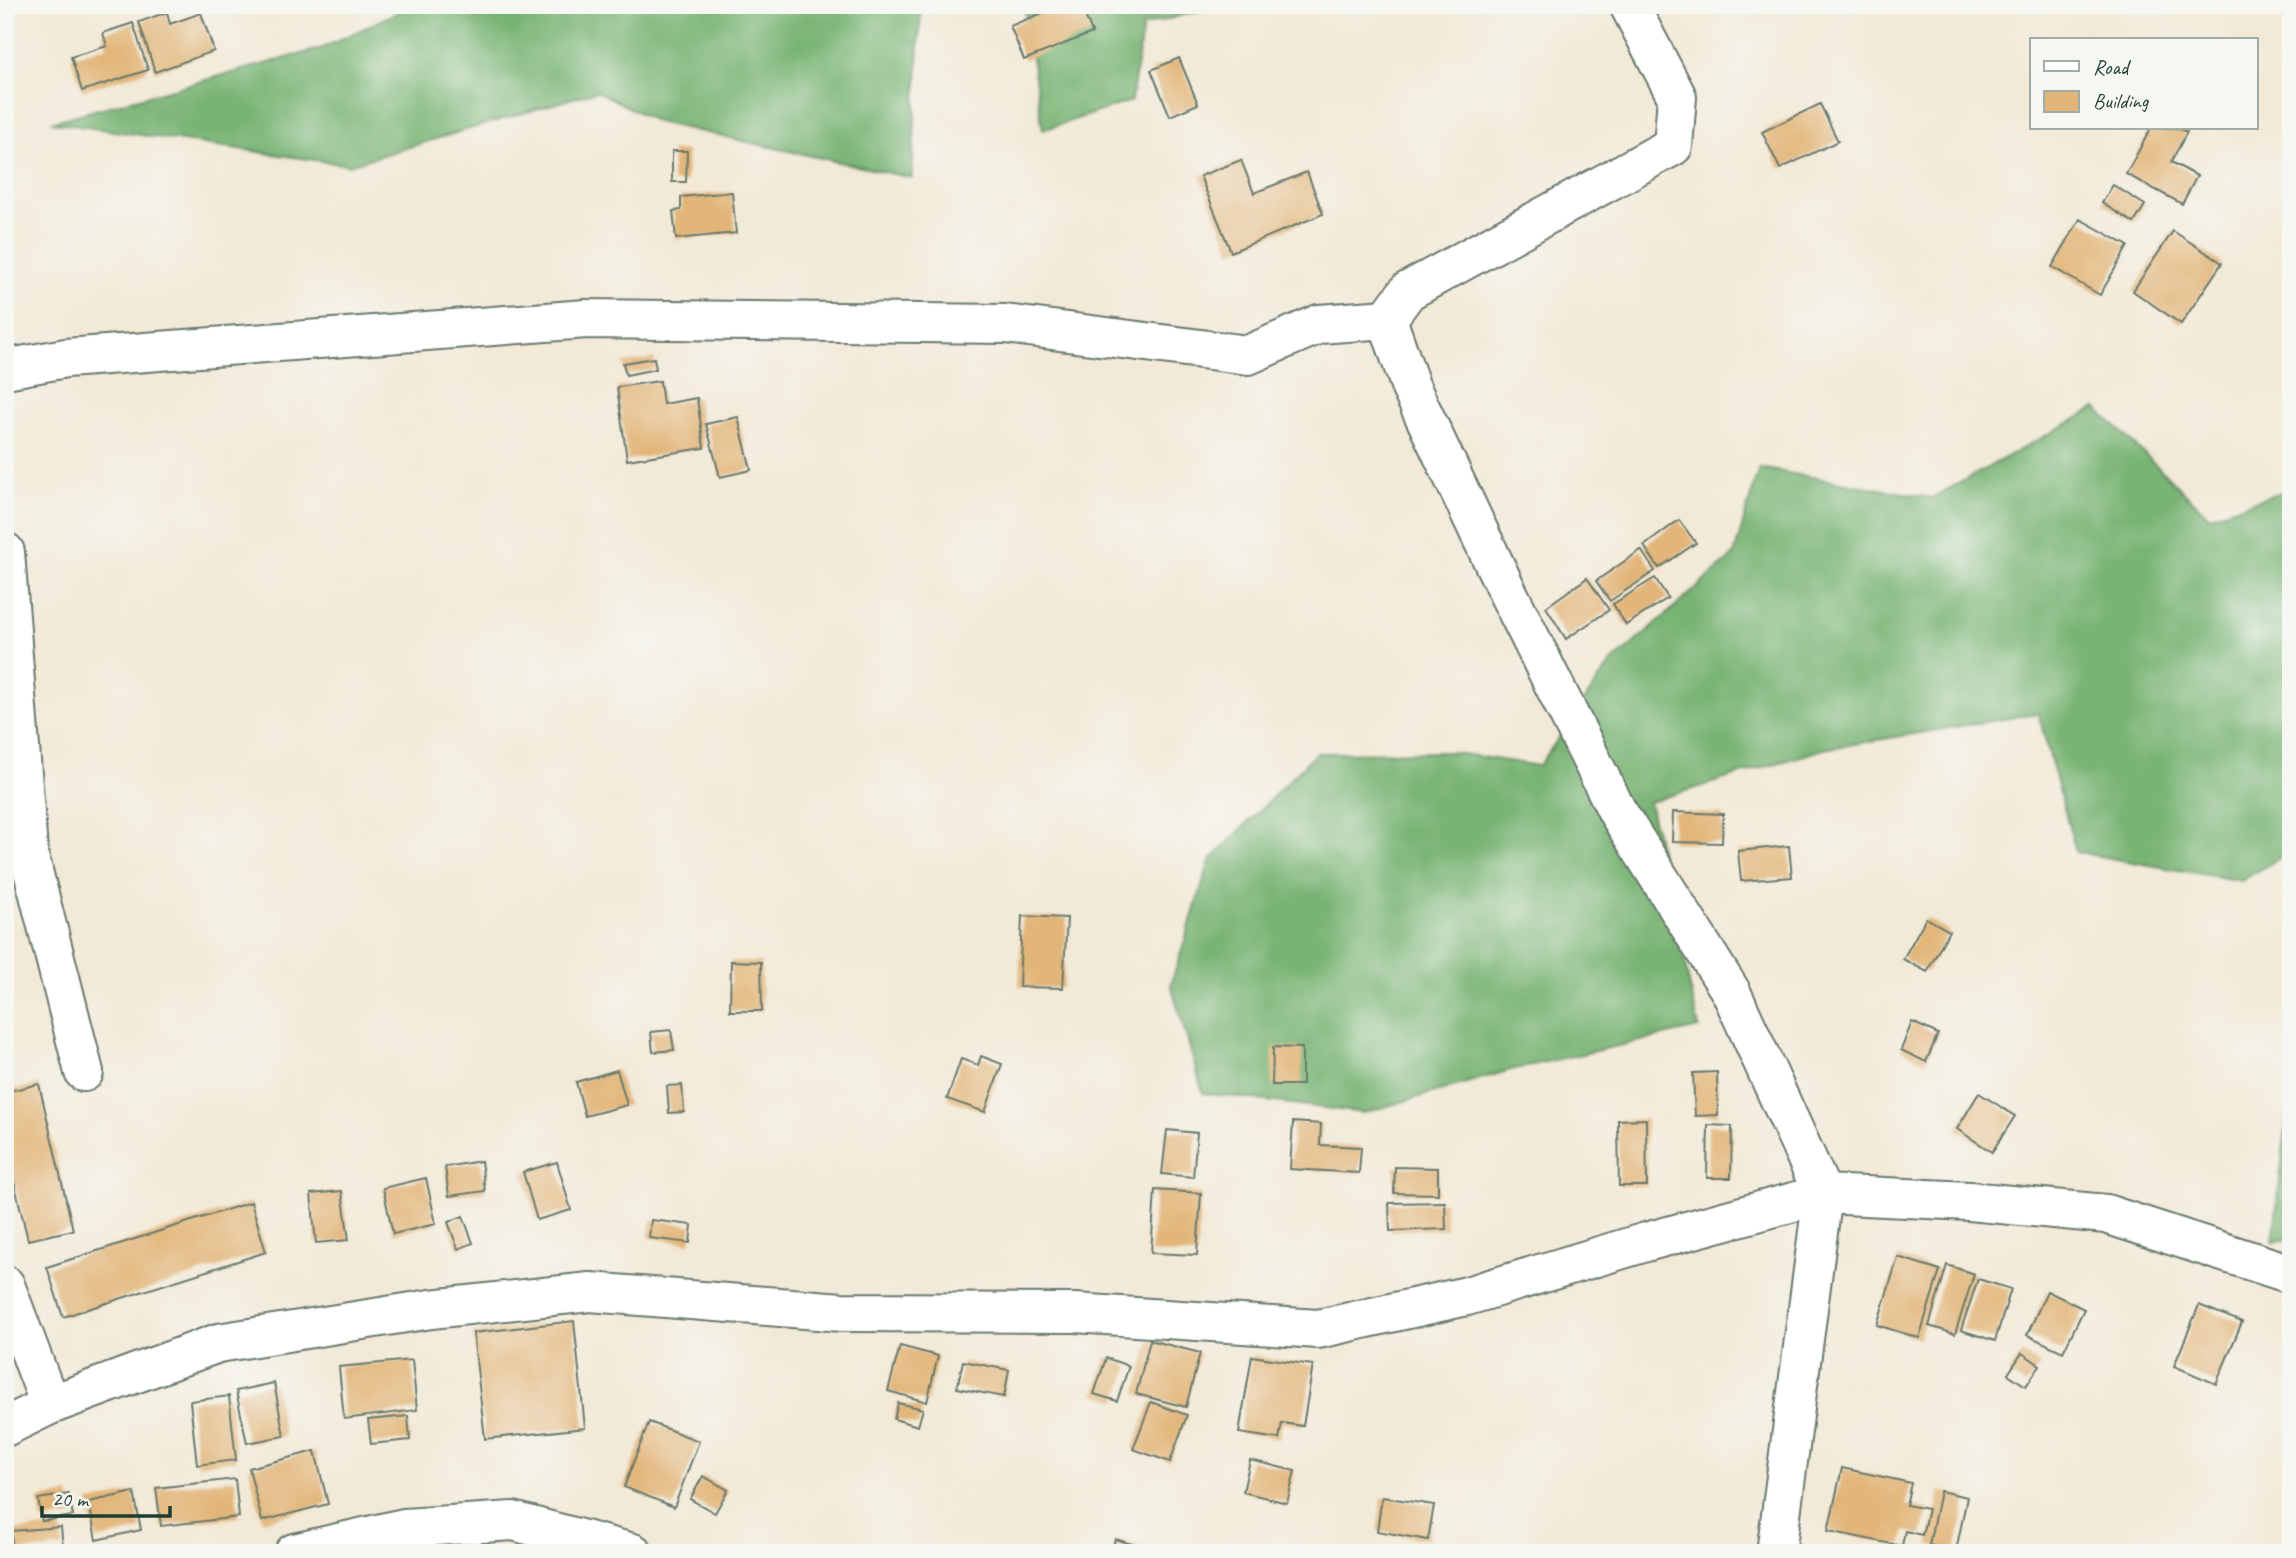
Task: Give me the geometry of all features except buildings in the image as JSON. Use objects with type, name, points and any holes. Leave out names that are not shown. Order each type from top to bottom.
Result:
[{"type":"street","points":[[5,369],[65,358],[586,319],[1005,324],[1248,355],[1319,324],[1387,319],[1408,291],[1673,146],[1677,97],[1629,5]]},
{"type":"street","points":[[1387,319],[1411,388],[1507,591],[1617,811],[1731,992],[1823,1194],[1776,1553]]},
{"type":"street","points":[[5,552],[28,851],[84,1072]]},
{"type":"street","points":[[5,1427],[50,1405],[218,1343],[430,1309],[590,1292],[842,1312],[1075,1313],[1318,1329],[1467,1296],[1646,1242],[1823,1194],[1969,1201],[2106,1214],[2291,1274]]},
{"type":"street","points":[[5,1285],[50,1405]]},
{"type":"street","points":[[294,1553],[404,1528],[513,1521],[633,1553]]},
{"type":"green space","points":[[412,5],[921,5],[912,178],[657,122],[597,91],[349,165],[51,122],[323,48]]},
{"type":"green space","points":[[1024,5],[1220,5],[1143,26],[1131,101],[1043,130]]},
{"type":"green space","points":[[2096,408],[2209,516],[2291,489],[2291,851],[2241,881],[2076,852],[2038,713],[1824,749],[1649,802],[1699,1028],[1514,1069],[1364,1113],[1203,1093],[1171,984],[1210,861],[1316,753],[1450,752],[1539,766],[1610,664],[1734,555],[1759,468],[1932,498]]},
{"type":"green space","points":[[2291,1083],[2291,1239],[2273,1241]]}]
